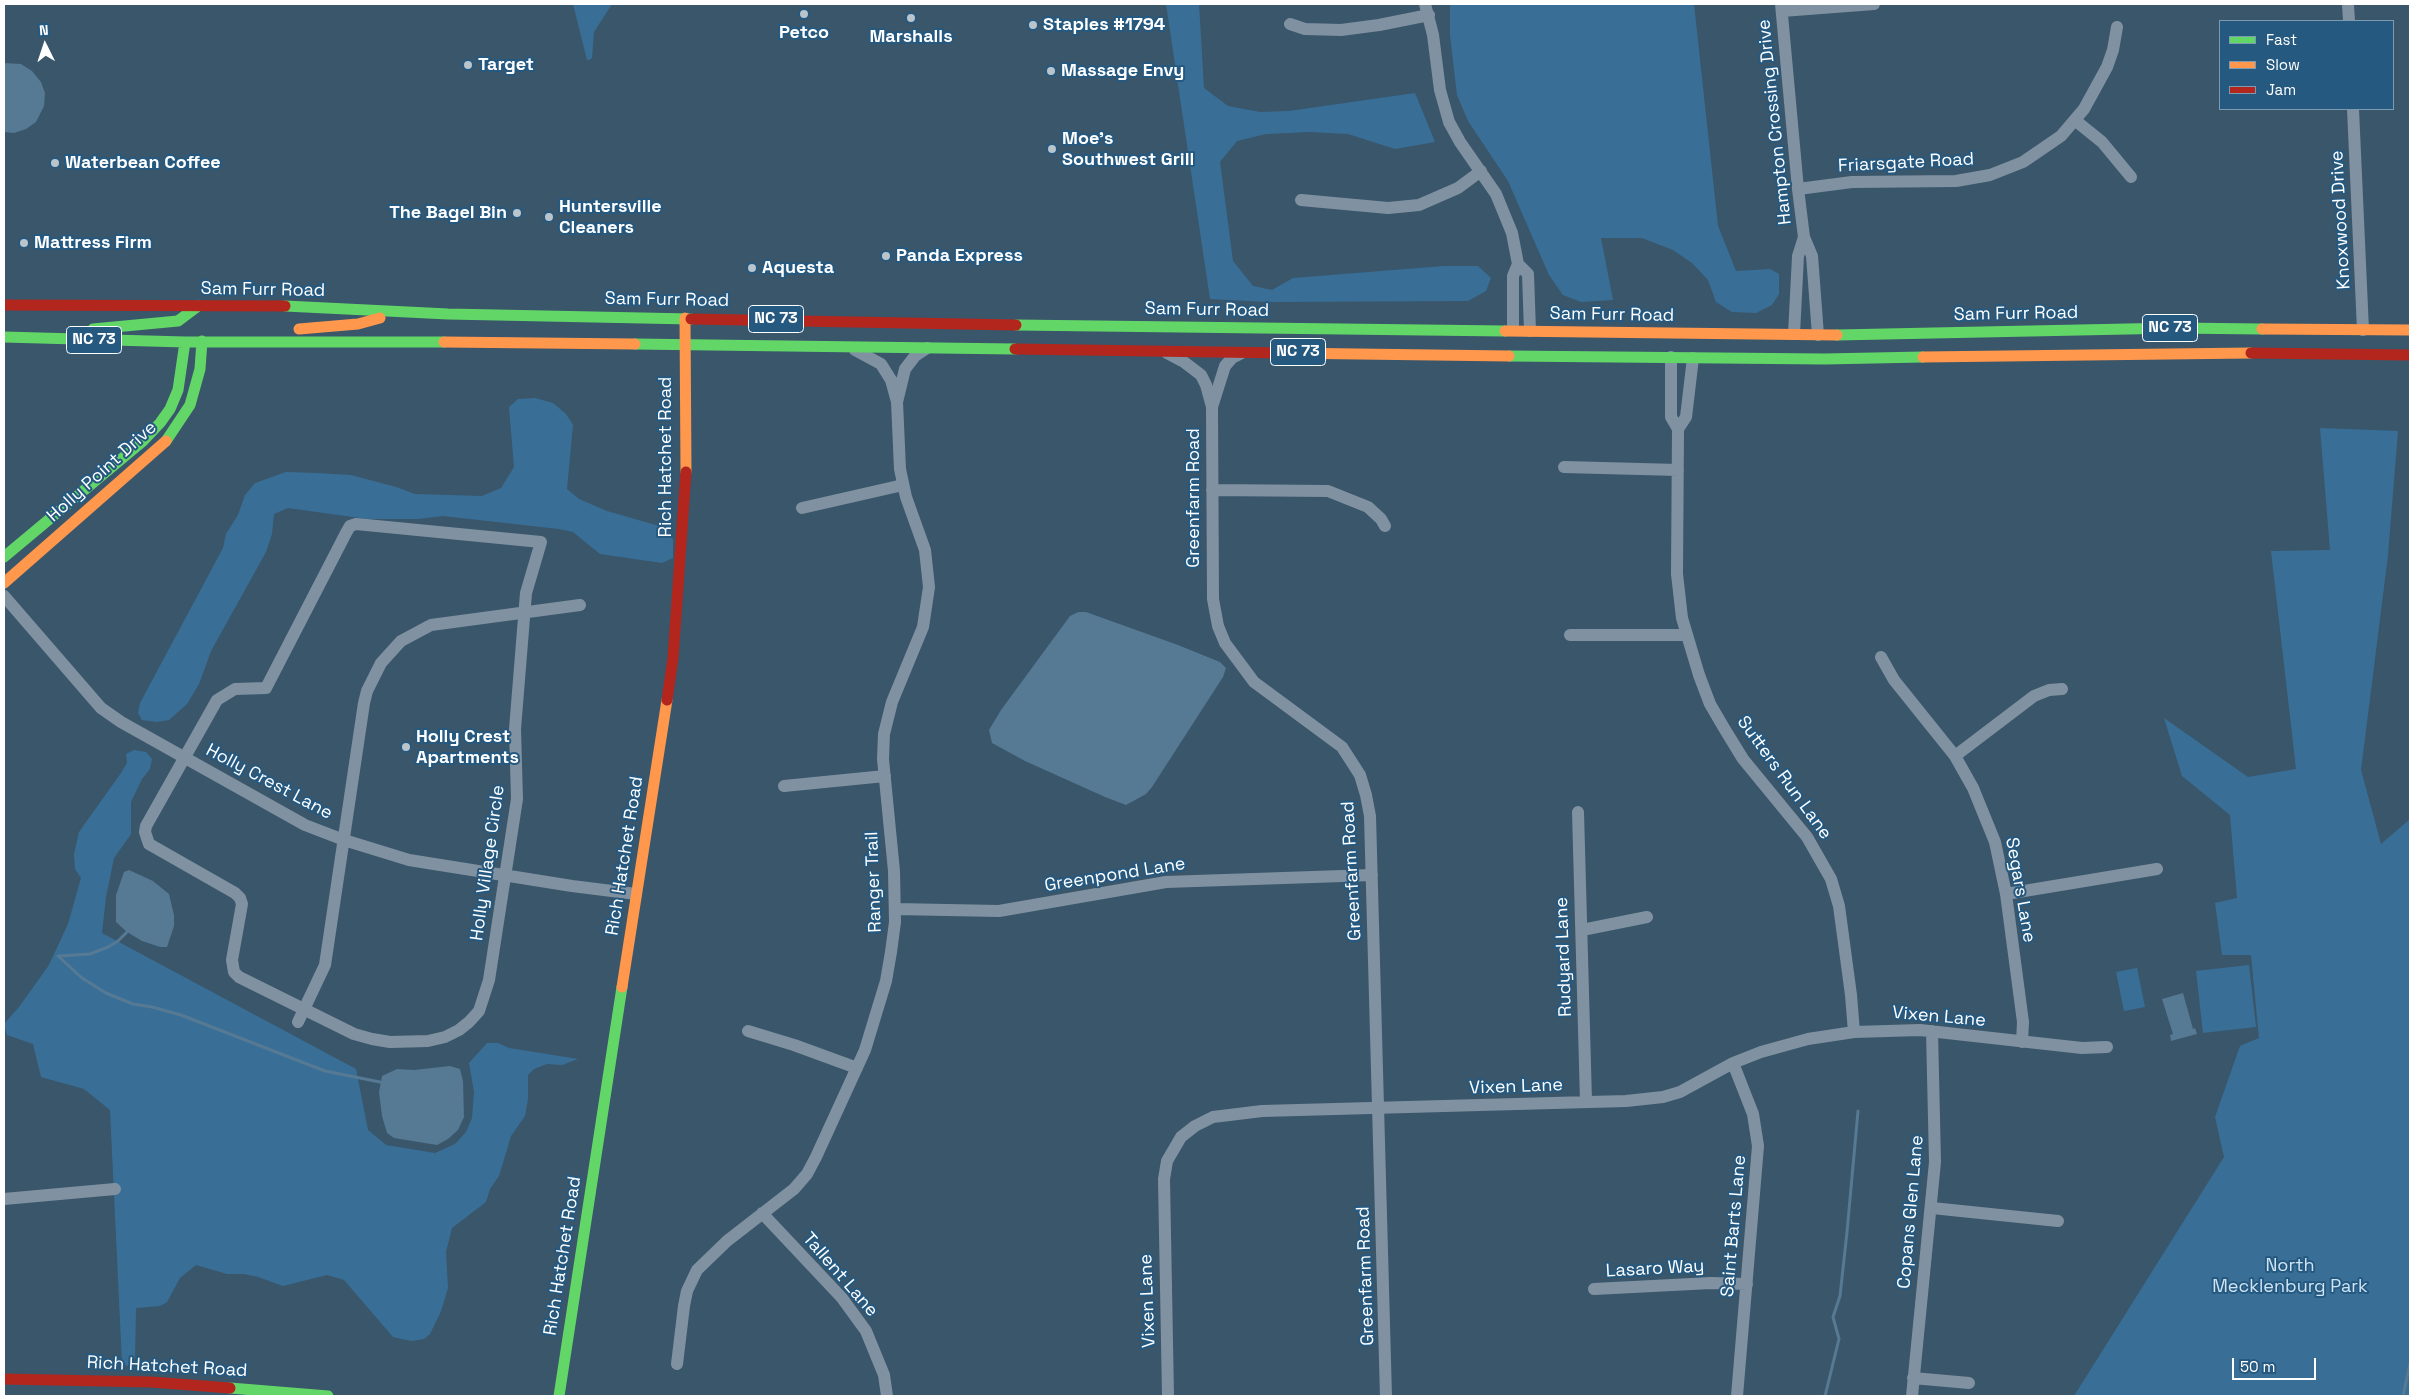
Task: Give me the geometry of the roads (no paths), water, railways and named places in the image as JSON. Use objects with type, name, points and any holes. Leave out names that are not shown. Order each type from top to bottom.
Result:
[{"type":"main road","name":"Sam Furr Road","points":[[4,304],[303,306],[397,313],[1092,326],[1818,335],[2176,328],[2410,330]]},
{"type":"main road","points":[[4,337],[170,323],[186,317],[198,306]]},
{"type":"main road","points":[[290,329],[318,329],[358,324],[397,313]]},
{"type":"main road","name":"Rich Hatchet Road","points":[[559,1396],[662,734],[681,576],[686,494],[684,318]]},
{"type":"main road","points":[[185,342],[212,330]]},
{"type":"main road","points":[[2311,341],[2354,340],[2360,337],[2362,330]]},
{"type":"main road","points":[[1469,342],[1515,342],[1530,331]]},
{"type":"main road","points":[[1717,346],[1780,345],[1904,334]]},
{"type":"main road","name":"NC 73","points":[[4,337],[185,342],[684,345],[1824,359],[2192,352],[2410,355]]},
{"type":"main road","name":"Holly Point Drive","points":[[4,583],[165,442],[190,405],[200,369],[202,341]]},
{"type":"main road","points":[[2192,352],[2284,341]]},
{"type":"main road","name":"Holly Point Drive","points":[[4,557],[86,487],[143,442],[165,416],[178,390],[185,342]]},
{"type":"main road","points":[[1317,352],[1450,343]]},
{"type":"main road","points":[[1671,357],[1680,349],[1699,346]]},
{"type":"main road","points":[[4,571],[36,541],[86,487]]},
{"type":"main road","name":"Rich Hatchet Road","points":[[4,1379],[151,1382],[328,1396]]},
{"type":"street","points":[[1782,8],[1874,4]]},
{"type":"street","points":[[2348,4],[2349,20]]},
{"type":"street","name":"Hampton Crossing Drive","points":[[1782,8],[1798,189],[1804,237],[1812,256],[1818,335]]},
{"type":"street","points":[[1290,24],[1312,30],[1341,30],[1379,25],[1427,9],[1434,36],[1440,90],[1449,122],[1505,213],[1518,264],[1528,274],[1530,331]]},
{"type":"street","name":"Friarsgate Road","points":[[1798,189],[1852,182],[1956,181],[1990,175],[2035,156],[2061,136],[2076,121],[2092,97],[2113,50],[2117,27]]},
{"type":"street","name":"Knoxwood Drive","points":[[2353,110],[2362,330]]},
{"type":"street","points":[[2076,121],[2102,142],[2131,177]]},
{"type":"street","points":[[1301,200],[1388,208],[1419,206],[1458,188],[1481,172]]},
{"type":"street","name":"Hampton Crossing Drive","points":[[1794,334],[1798,256],[1804,237]]},
{"type":"street","points":[[1513,330],[1513,276],[1518,264]]},
{"type":"street","name":"Ranger Trail","points":[[677,1364],[687,1291],[697,1270],[727,1241],[794,1189],[807,1174],[857,1068],[886,981],[892,952],[895,909],[894,871],[885,776],[884,734],[888,714],[924,627],[929,587],[925,550],[903,485],[900,469],[897,402],[891,380],[881,364],[848,347]]},
{"type":"street","name":"Ranger Trail","points":[[897,402],[905,369],[915,356],[927,348]]},
{"type":"street","name":"Greenfarm Road","points":[[1161,350],[1184,362],[1201,375],[1212,407],[1212,599],[1218,626],[1232,654],[1254,682],[1328,734],[1351,759],[1366,795],[1370,816],[1372,875],[1386,1396]]},
{"type":"street","name":"Greenfarm Road","points":[[1212,407],[1225,366],[1232,358],[1246,351]]},
{"type":"street","name":"Sutters Run Lane","points":[[1671,357],[1671,417],[1678,429],[1677,574],[1686,635],[1710,704],[1724,728],[1743,758],[1807,837],[1831,879],[1840,916],[1854,1032]]},
{"type":"street","name":"Sutters Run Lane","points":[[1678,429],[1686,417],[1693,358]]},
{"type":"street","points":[[1564,467],[1678,470]]},
{"type":"street","points":[[802,508],[903,485]]},
{"type":"street","points":[[1212,490],[1328,491],[1368,507],[1381,518],[1385,526]]},
{"type":"street","name":"Holly Village Circle","points":[[356,524],[540,542],[526,593],[515,721],[517,799],[505,876],[484,997],[479,1012],[459,1030],[445,1037],[428,1041],[390,1042],[372,1039],[334,1025],[234,972],[232,960],[242,904],[240,898],[235,893],[149,844],[146,839],[146,826],[184,757],[212,706],[223,694],[243,687],[266,688],[350,526],[356,524]]},
{"type":"street","name":"Holly Crest Lane","points":[[4,596],[101,708],[121,722],[305,825],[344,840],[409,860],[505,876],[636,894]]},
{"type":"street","points":[[298,1022],[325,965],[364,703],[371,680],[387,655],[410,635],[431,625],[580,606]]},
{"type":"street","points":[[1570,635],[1686,635]]},
{"type":"street","name":"Segars Lane","points":[[1881,657],[1894,680],[1955,756],[1973,788],[1995,842],[2006,894],[2022,1022],[2022,1042]]},
{"type":"street","points":[[1955,756],[2034,696],[2049,690],[2062,689]]},
{"type":"street","points":[[784,786],[885,776]]},
{"type":"street","name":"Rudyard Lane","points":[[1578,812],[1586,1101]]},
{"type":"street","points":[[2006,894],[2157,870]]},
{"type":"street","name":"Greenpond Lane","points":[[895,909],[999,911],[1166,882],[1372,875]]},
{"type":"street","points":[[1582,930],[1616,925],[1648,917]]},
{"type":"street","name":"Vixen Lane","points":[[1168,1396],[1163,1191],[1167,1161],[1173,1148],[1195,1126],[1213,1116],[1281,1110],[1378,1109],[1626,1101],[1663,1098],[1680,1092],[1733,1063],[1780,1046],[1854,1032],[1884,1030],[1932,1031],[2082,1048],[2107,1047]]},
{"type":"street","points":[[748,1031],[794,1045],[857,1068]]},
{"type":"street","name":"Copans Glen Lane","points":[[1912,1396],[1932,1208],[1936,1132],[1932,1031]]},
{"type":"street","name":"Saint Barts Lane","points":[[1733,1063],[1747,1094],[1757,1128],[1756,1183],[1736,1396]]},
{"type":"street","points":[[4,1199],[115,1189]]},
{"type":"street","points":[[1932,1208],[2058,1221]]},
{"type":"street","name":"Tallent Lane","points":[[762,1214],[842,1298],[866,1331],[884,1375],[887,1396]]},
{"type":"street","name":"Lasaro Way","points":[[1594,1289],[1747,1284]]},
{"type":"street","points":[[1913,1378],[1969,1384]]},
{"type":"waterway","points":[[59,956],[90,954],[108,947],[127,932]]},
{"type":"waterway","points":[[58,956],[82,978],[106,993],[133,1004],[181,1015],[325,1071],[380,1082]]},
{"type":"waterway","points":[[1825,1396],[1839,1339],[1833,1317],[1840,1296],[1858,1111]]},
{"type":"waterway","points":[[2403,1396],[2410,1364]]},
{"type":"place","name":"Petco","points":[[804,14]]},
{"type":"place","name":"Marshalls","points":[[911,18]]},
{"type":"place","name":"Staples #1794","points":[[1033,25]]},
{"type":"place","name":"Target","points":[[468,65]]},
{"type":"place","name":"Massage Envy","points":[[1051,71]]},
{"type":"place","name":"Moe's Southwest Grill","points":[[1052,149]]},
{"type":"place","name":"Waterbean Coffee","points":[[55,163]]},
{"type":"place","name":"The Bagel Bin","points":[[517,213]]},
{"type":"place","name":"Huntersville Cleaners","points":[[549,217]]},
{"type":"place","name":"Mattress Firm","points":[[24,243]]},
{"type":"place","name":"Panda Express","points":[[886,256]]},
{"type":"place","name":"Aquesta","points":[[752,268]]},
{"type":"place","name":"Holly Crest Apartments","points":[[406,747]]},
{"type":"park label","name":"North Mecklenburg Park","points":[[2290,1276]]}]
